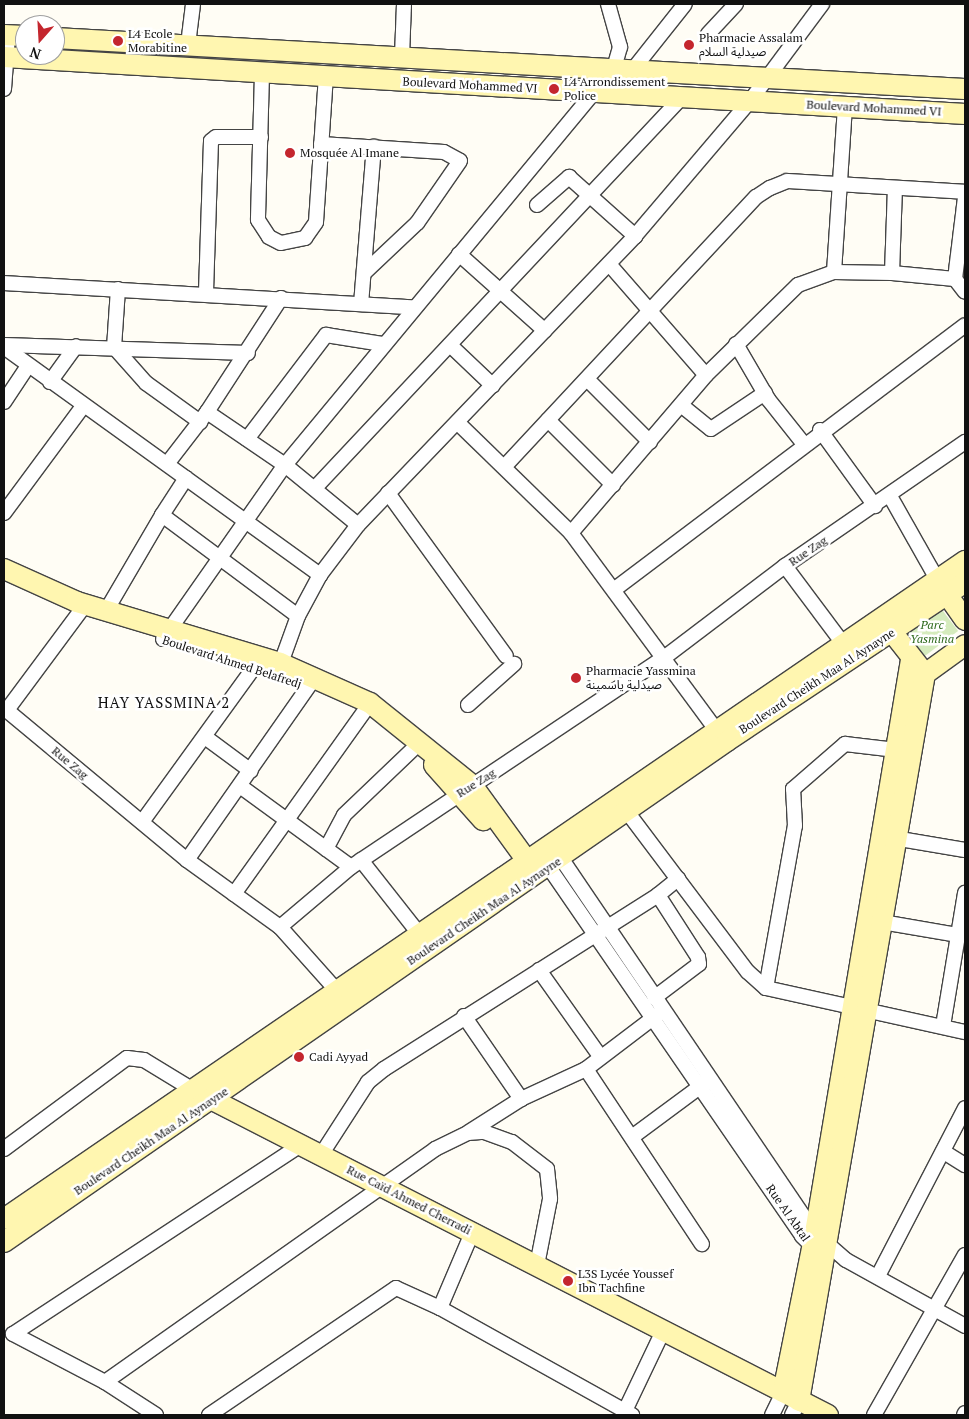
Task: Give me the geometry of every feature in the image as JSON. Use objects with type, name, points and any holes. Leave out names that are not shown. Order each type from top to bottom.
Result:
[{"type":"street","points":[[188,44],[193,4]]},
{"type":"street","points":[[402,56],[404,4]]},
{"type":"street","points":[[166,634],[244,520],[285,465],[382,344],[614,68],[620,47],[608,4]]},
{"type":"street","points":[[635,67],[685,4]]},
{"type":"street","points":[[708,34],[736,4]]},
{"type":"street","points":[[278,668],[298,616],[320,575],[358,525],[458,423],[635,236],[750,101],[822,4]]},
{"type":"street","points":[[4,89],[5,57],[12,36]]},
{"type":"street","name":"Boulevard Mohammed VI","points":[[65,39],[614,68],[635,67],[965,89]]},
{"type":"street","points":[[168,44],[168,68]]},
{"type":"street","name":"Boulevard Mohammed VI","points":[[5,57],[262,74],[326,76],[965,114]]},
{"type":"street","points":[[262,74],[258,220],[269,237],[281,243],[305,238],[316,222],[326,76]]},
{"type":"street","points":[[315,488],[592,197],[682,97]]},
{"type":"street","points":[[834,272],[845,107]]},
{"type":"street","points":[[206,292],[211,141],[216,136],[261,137]]},
{"type":"street","points":[[322,144],[452,153],[460,161],[416,223],[364,272]]},
{"type":"street","points":[[361,304],[374,147]]},
{"type":"street","points":[[537,204],[566,176],[635,236]]},
{"type":"street","points":[[505,466],[653,312],[756,197],[787,181],[965,192]]},
{"type":"street","points":[[892,273],[895,188]]},
{"type":"street","points":[[955,279],[962,252],[965,197]]},
{"type":"street","points":[[458,254],[545,331]]},
{"type":"street","points":[[609,264],[653,312],[706,375]]},
{"type":"street","points":[[571,533],[706,375],[798,285],[834,272],[892,273],[955,279],[965,292]]},
{"type":"street","points":[[4,283],[206,292],[412,308]]},
{"type":"street","points":[[118,289],[114,347],[146,383],[203,417],[247,439],[315,488],[358,525]]},
{"type":"street","points":[[167,464],[248,353],[281,298]]},
{"type":"street","points":[[614,589],[820,430],[965,325]]},
{"type":"street","points":[[247,439],[326,336],[382,344]]},
{"type":"street","points":[[736,344],[765,393],[803,444]]},
{"type":"street","points":[[450,345],[493,386]]},
{"type":"street","points":[[4,346],[114,347],[248,353]]},
{"type":"street","points":[[4,346],[50,382],[320,575]]},
{"type":"street","points":[[50,382],[76,346]]},
{"type":"street","points":[[4,402],[28,366]]},
{"type":"street","points":[[587,379],[650,442]]},
{"type":"street","points":[[681,405],[711,429],[765,393]]},
{"type":"street","points":[[4,512],[84,405]]},
{"type":"street","points":[[548,420],[613,485]]},
{"type":"street","points":[[458,423],[505,466],[571,533],[717,731]]},
{"type":"street","points":[[820,430],[875,506]]},
{"type":"street","name":"Rue Zag","points":[[5,709],[187,860],[280,927],[356,864],[465,789],[665,658],[785,566],[890,496],[965,442]]},
{"type":"street","points":[[106,611],[186,478]]},
{"type":"street","points":[[388,493],[510,660],[468,705]]},
{"type":"street","points":[[890,496],[942,588],[965,620]]},
{"type":"street","points":[[162,515],[298,616]]},
{"type":"street","name":"Boulevard Cheikh Maa Al Aynayne","points":[[4,1242],[628,813],[942,588],[965,561]]},
{"type":"street","points":[[785,566],[844,645]]},
{"type":"street","name":"Boulevard Ahmed Belafredj","points":[[4,569],[82,610],[106,611],[254,667],[278,668],[309,686],[366,708],[465,789]]},
{"type":"street","name":"Boulevard Ahmed Belafredj","points":[[4,582],[82,610],[278,668],[366,708],[465,789],[522,860]]},
{"type":"street","name":"Boulevard Cheikh Maa Al Aynayne","points":[[942,588],[965,582]]},
{"type":"street","points":[[5,709],[82,610]]},
{"type":"street","points":[[888,626],[911,660],[925,674]]},
{"type":"street","name":"Boulevard Cheikh Maa Al Aynayne","points":[[4,1219],[195,1091],[420,936],[522,860],[844,645],[888,626]]},
{"type":"street","points":[[904,750],[925,674],[965,645]]},
{"type":"street","points":[[772,1415],[792,1403],[904,750],[911,660]]},
{"type":"street","points":[[142,822],[254,667]]},
{"type":"street","points":[[187,860],[309,686]]},
{"type":"street","points":[[234,894],[366,708]]},
{"type":"street","points":[[205,737],[251,770]]},
{"type":"street","points":[[766,988],[795,826],[793,789],[845,744],[904,750]]},
{"type":"street","points":[[326,849],[344,816],[414,748]]},
{"type":"street","points":[[240,786],[326,849],[356,864],[420,936]]},
{"type":"street","points":[[628,813],[748,972],[766,988],[965,1032]]},
{"type":"street","points":[[890,837],[965,850]]},
{"type":"street","points":[[860,1008],[882,922],[890,837]]},
{"type":"street","name":"Rue Al Abtal","points":[[555,862],[601,934],[820,1245]]},
{"type":"street","points":[[321,1156],[368,1082],[464,1016],[601,934],[678,879]]},
{"type":"street","points":[[943,1026],[956,936],[965,893]]},
{"type":"street","points":[[654,998],[699,964],[698,957],[658,895]]},
{"type":"street","points":[[882,922],[956,936]]},
{"type":"street","points":[[280,927],[338,992]]},
{"type":"street","name":"Rue Al Abtal","points":[[601,934],[654,998],[658,1014]]},
{"type":"street","points":[[539,970],[600,1056]]},
{"type":"street","points":[[105,1382],[384,1188],[435,1149],[468,1132],[521,1099],[586,1070],[600,1056],[658,1014]]},
{"type":"street","points":[[464,1016],[521,1099]]},
{"type":"street","name":"Rue Caïd Ahmed Cherradi","points":[[4,1149],[127,1058],[144,1060],[195,1091],[664,1331],[792,1403],[828,1415]]},
{"type":"street","points":[[586,1070],[702,1244]]},
{"type":"street","points":[[632,1137],[706,1081]]},
{"type":"street","points":[[878,1276],[944,1152],[965,1108]]},
{"type":"street","points":[[468,1132],[484,1132],[512,1142],[547,1169],[550,1199],[537,1265]]},
{"type":"street","points":[[8,1338],[301,1145]]},
{"type":"street","points":[[944,1152],[965,1165]]},
{"type":"street","points":[[440,1308],[472,1233]]},
{"type":"street","points":[[820,1245],[965,1326]]},
{"type":"street","points":[[874,1415],[965,1255]]},
{"type":"street","points":[[209,1415],[391,1290],[400,1289],[440,1308],[627,1414],[664,1331]]},
{"type":"street","points":[[8,1338],[105,1382],[156,1415]]},
{"type":"green space","name":"Parc Yasmina","points":[[940,607],[958,631],[925,656],[906,632]]},
{"type":"place","name":"L4 Ecole Morabitine","points":[[118,41]]},
{"type":"place","name":"Pharmacie Assalam صيدلية السلام","points":[[689,45]]},
{"type":"place","name":"L4 Arrondissement Police","points":[[554,89]]},
{"type":"place","name":"Mosquée Al Imane","points":[[290,153]]},
{"type":"place","name":"Pharmacie Yassmina صيدلية ياسمينة","points":[[576,678]]},
{"type":"place","name":"Cadi Ayyad","points":[[299,1057]]},
{"type":"place","name":"L3S Lycée Youssef Ibn Tachfine","points":[[568,1281]]},
{"type":"district","name":"HAY YASSMINA 2","points":[[164,703]]}]
